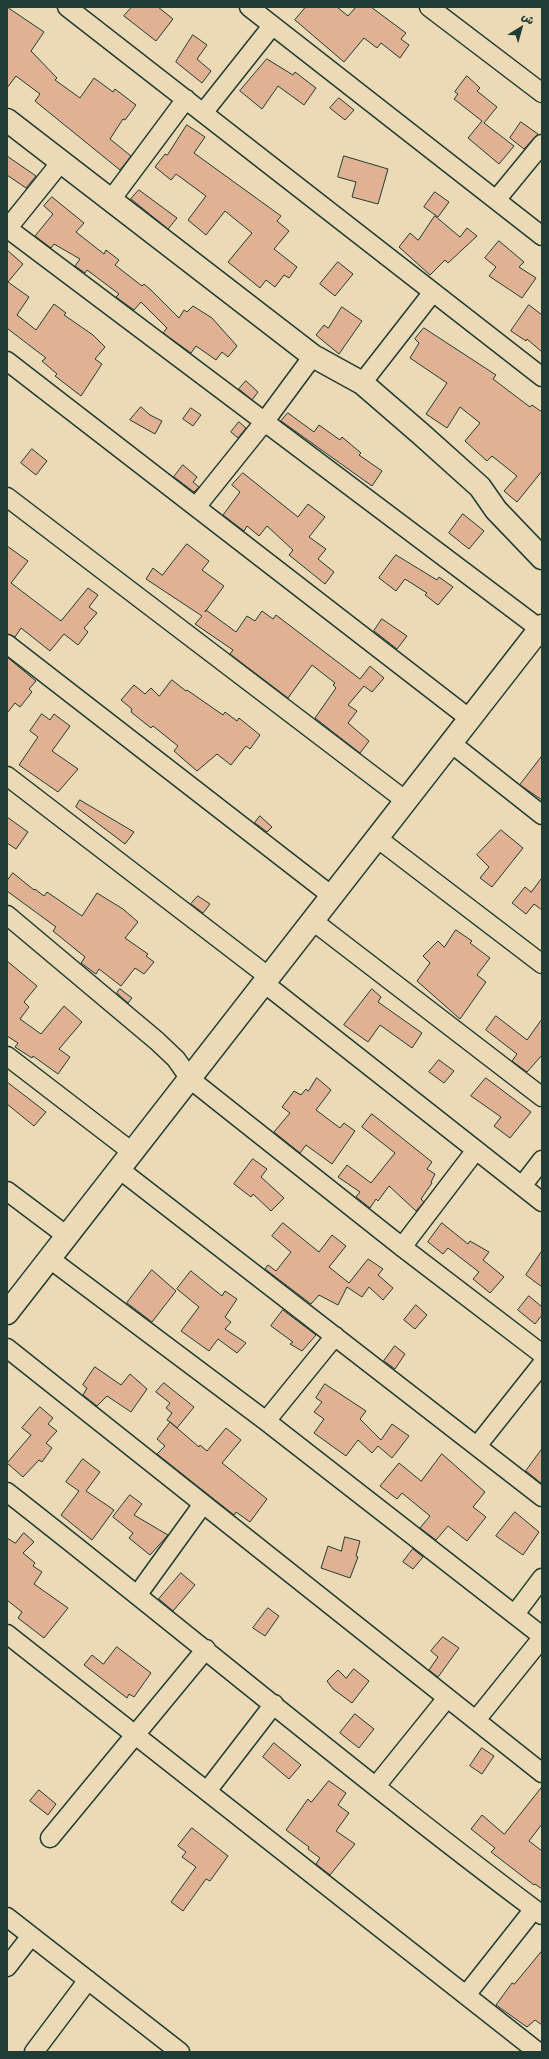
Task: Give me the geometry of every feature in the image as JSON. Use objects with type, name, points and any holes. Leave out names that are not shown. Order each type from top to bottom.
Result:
[{"type":"street","points":[[67,7],[542,376]]},
{"type":"street","points":[[249,7],[542,236]]},
{"type":"street","points":[[429,7],[542,93]]},
{"type":"street","points":[[203,113],[272,26]]},
{"type":"street","points":[[110,201],[186,100]]},
{"type":"street","points":[[7,120],[110,201],[313,356],[362,383],[480,487],[496,510],[542,558]]},
{"type":"street","points":[[496,200],[542,144]]},
{"type":"street","points":[[7,1313],[541,628],[7,229],[61,162]]},
{"type":"street","points":[[362,383],[433,292]]},
{"type":"street","points":[[196,507],[265,421],[313,356]]},
{"type":"street","points":[[7,361],[470,718]]},
{"type":"street","points":[[7,497],[406,801]]},
{"type":"street","points":[[7,644],[332,896]]},
{"type":"street","points":[[451,743],[542,815]]},
{"type":"street","points":[[7,776],[266,980],[542,1202]]},
{"type":"street","points":[[377,838],[542,964]]},
{"type":"street","points":[[7,915],[157,1041],[176,1059],[190,1079],[402,1248],[542,1354]]},
{"type":"street","points":[[313,921],[542,1097]]},
{"type":"street","points":[[7,1056],[126,1161],[335,1336],[542,1497]]},
{"type":"street","points":[[402,1248],[476,1150]]},
{"type":"street","points":[[522,1186],[542,1160]]},
{"type":"street","points":[[7,1191],[67,1236]]},
{"type":"street","points":[[50,1259],[266,1422],[515,1614],[542,1637],[476,1720]]},
{"type":"street","points":[[266,1422],[335,1336]]},
{"type":"street","points":[[7,1348],[542,1773]]},
{"type":"street","points":[[477,1446],[542,1364]]},
{"type":"street","points":[[7,1492],[138,1594],[376,1786],[538,1912],[466,1995]]},
{"type":"street","points":[[138,1594],[203,1504]]},
{"type":"street","points":[[515,1614],[542,1578]]},
{"type":"street","points":[[7,1634],[538,2052]]},
{"type":"street","points":[[50,1838],[134,1734],[206,1649]]},
{"type":"street","points":[[376,1786],[447,1698]]},
{"type":"street","points":[[207,1791],[274,1704]]},
{"type":"street","points":[[7,1917],[88,1980],[172,2050]]},
{"type":"street","points":[[7,1967],[31,1936]]},
{"type":"street","points":[[34,2052],[88,1980]]},
{"type":"building","points":[[7,7],[44,32],[31,51],[57,78],[55,80],[80,98],[94,78],[113,92],[115,89],[136,105],[125,120],[123,119],[110,139],[131,156],[120,170],[35,101],[40,94],[16,76],[7,88]]},
{"type":"building","points":[[132,7],[158,7],[173,19],[156,41],[124,16]]},
{"type":"building","points":[[306,7],[337,7],[348,16],[356,7],[371,7],[406,33],[401,39],[409,45],[400,58],[381,43],[377,48],[364,38],[344,62],[295,20]]},
{"type":"building","points":[[193,35],[207,45],[197,59],[211,71],[202,83],[176,62]]},
{"type":"building","points":[[267,59],[293,75],[295,72],[316,88],[304,105],[278,86],[262,109],[240,91]]},
{"type":"building","points":[[467,76],[480,88],[477,91],[497,107],[484,123],[514,146],[499,164],[468,138],[482,121],[454,99],[458,94],[455,92]]},
{"type":"building","points":[[339,98],[354,110],[345,120],[330,108]]},
{"type":"building","points":[[521,122],[538,134],[524,149],[510,138]]},
{"type":"building","points":[[187,125],[205,137],[194,153],[281,216],[277,221],[289,231],[274,249],[297,267],[289,278],[284,275],[275,287],[266,280],[260,288],[228,262],[252,233],[225,211],[206,235],[188,220],[206,196],[176,174],[171,180],[155,167],[165,154],[167,155]]},
{"type":"building","points":[[7,156],[36,176],[26,188],[7,175]]},
{"type":"building","points":[[344,156],[388,169],[378,204],[352,197],[356,182],[338,177]]},
{"type":"building","points":[[139,190],[177,218],[168,229],[131,199]]},
{"type":"building","points":[[435,192],[449,202],[438,217],[424,207]]},
{"type":"building","points":[[52,197],[84,223],[76,232],[104,254],[106,250],[119,260],[115,265],[142,286],[144,284],[179,318],[184,310],[187,312],[193,306],[212,318],[237,346],[228,357],[222,352],[216,360],[196,346],[191,353],[163,333],[167,328],[141,302],[134,310],[116,297],[119,294],[87,270],[85,273],[75,266],[80,259],[54,244],[51,248],[35,236],[53,214],[44,206]]},
{"type":"building","points":[[435,216],[460,237],[467,228],[477,236],[448,263],[445,260],[430,275],[399,247],[410,233],[418,240]]},
{"type":"building","points":[[499,241],[524,262],[519,267],[536,278],[522,298],[489,276],[496,267],[485,258]]},
{"type":"building","points":[[7,250],[23,264],[8,282],[29,297],[17,315],[36,330],[54,304],[66,313],[64,315],[93,335],[105,347],[95,359],[102,364],[81,396],[55,376],[57,374],[42,361],[46,358],[8,329],[7,330]]},
{"type":"building","points":[[338,262],[353,274],[335,296],[320,284]]},
{"type":"building","points":[[529,305],[542,315],[542,352],[527,339],[526,341],[511,331]]},
{"type":"building","points":[[342,307],[362,321],[339,354],[316,335],[324,325],[328,328]]},
{"type":"building","points":[[424,328],[496,375],[493,379],[530,407],[532,405],[542,412],[542,471],[517,502],[504,491],[517,476],[492,456],[487,461],[465,441],[480,423],[460,407],[447,428],[426,414],[447,383],[410,358],[419,343],[415,339]]},
{"type":"building","points":[[246,381],[258,392],[252,400],[239,389]]},
{"type":"building","points":[[141,407],[150,415],[162,421],[155,434],[130,420]]},
{"type":"building","points":[[191,408],[201,415],[193,426],[183,419]]},
{"type":"building","points":[[288,413],[314,432],[319,425],[340,440],[342,437],[361,453],[359,455],[382,471],[372,486],[281,421]]},
{"type":"building","points":[[239,422],[246,428],[238,438],[231,432]]},
{"type":"building","points":[[32,449],[47,461],[36,475],[21,463]]},
{"type":"building","points":[[183,465],[197,477],[193,482],[199,487],[194,492],[174,477]]},
{"type":"building","points":[[243,473],[298,517],[308,504],[325,517],[309,537],[326,549],[318,559],[334,572],[325,584],[289,555],[293,550],[267,526],[259,536],[247,526],[244,531],[223,515],[240,492],[232,485]]},
{"type":"building","points":[[463,514],[484,531],[469,549],[449,533]]},
{"type":"building","points":[[187,544],[209,561],[202,570],[224,586],[206,610],[236,632],[247,616],[255,621],[262,611],[273,619],[276,615],[360,679],[370,666],[384,678],[372,692],[364,686],[348,705],[357,711],[348,723],[369,741],[360,753],[315,718],[336,688],[333,685],[335,683],[312,665],[288,698],[230,654],[233,650],[195,624],[202,616],[146,579],[153,568],[162,575]]},
{"type":"building","points":[[7,546],[28,561],[11,583],[61,621],[88,588],[98,595],[89,607],[97,613],[84,628],[88,632],[78,645],[64,634],[50,651],[21,628],[15,637],[7,634]]},
{"type":"building","points":[[396,555],[437,580],[439,577],[453,587],[438,605],[425,595],[427,593],[405,579],[396,591],[379,578]]},
{"type":"building","points":[[382,619],[407,636],[397,649],[374,631]]},
{"type":"building","points":[[7,657],[36,681],[29,689],[32,692],[20,707],[15,703],[7,713]]},
{"type":"building","points":[[172,680],[223,715],[225,712],[237,721],[239,718],[260,735],[250,749],[246,746],[231,765],[217,754],[197,771],[174,751],[178,746],[153,726],[151,728],[131,712],[132,709],[121,700],[134,685],[145,694],[151,688],[159,696]]},
{"type":"building","points":[[42,714],[50,720],[54,714],[70,726],[52,751],[78,769],[58,792],[19,765],[38,737],[30,731]]},
{"type":"building","points":[[542,756],[542,800],[520,785]]},
{"type":"building","points":[[80,800],[134,832],[125,844],[76,807]]},
{"type":"building","points":[[260,816],[272,827],[267,832],[255,823]]},
{"type":"building","points":[[7,817],[28,832],[16,849],[7,843]]},
{"type":"building","points":[[501,830],[523,848],[492,887],[480,878],[489,867],[477,855]]},
{"type":"building","points":[[13,873],[34,890],[35,889],[44,896],[47,892],[82,916],[97,893],[123,909],[138,922],[125,938],[148,954],[146,956],[154,962],[144,974],[135,968],[121,986],[99,969],[96,974],[81,963],[85,957],[53,931],[56,927],[7,891],[7,881]]},
{"type":"building","points":[[542,878],[542,910],[534,904],[526,914],[512,903],[525,887],[531,892]]},
{"type":"building","points":[[198,896],[210,904],[203,913],[191,904]]},
{"type":"building","points":[[456,930],[472,941],[470,943],[490,958],[477,975],[486,982],[460,1019],[417,981],[430,963],[423,956],[438,941],[444,947]]},
{"type":"building","points":[[7,961],[37,986],[24,1002],[29,1007],[20,1019],[41,1034],[64,1006],[82,1022],[59,1049],[70,1057],[58,1074],[33,1056],[32,1058],[15,1047],[18,1043],[7,1036]]},
{"type":"building","points":[[120,989],[132,998],[128,1003],[117,993]]},
{"type":"building","points":[[372,989],[381,997],[378,1002],[422,1033],[412,1048],[380,1025],[368,1042],[344,1025]]},
{"type":"building","points":[[496,1016],[527,1040],[542,1019],[542,1055],[527,1072],[512,1061],[517,1054],[486,1030]]},
{"type":"building","points":[[439,1060],[454,1071],[444,1083],[429,1072]]},
{"type":"building","points":[[317,1078],[331,1090],[316,1110],[340,1128],[344,1123],[355,1131],[332,1164],[306,1145],[300,1153],[274,1132],[290,1113],[282,1107],[294,1091],[301,1095],[306,1089],[308,1091]]},
{"type":"building","points":[[486,1078],[531,1112],[510,1138],[494,1126],[501,1117],[471,1096]]},
{"type":"building","points":[[7,1082],[46,1112],[34,1126],[7,1104]]},
{"type":"building","points":[[372,1114],[432,1162],[427,1169],[435,1174],[431,1182],[432,1183],[421,1199],[424,1202],[416,1211],[389,1186],[378,1201],[376,1199],[370,1208],[356,1197],[360,1192],[338,1177],[347,1165],[371,1183],[395,1153],[362,1127]]},
{"type":"building","points":[[253,1159],[267,1169],[261,1177],[284,1198],[271,1211],[253,1194],[251,1197],[234,1184]]},
{"type":"building","points":[[283,1223],[319,1252],[332,1235],[346,1246],[329,1267],[349,1283],[368,1259],[383,1269],[378,1275],[393,1288],[383,1300],[369,1287],[362,1297],[347,1287],[338,1305],[319,1295],[311,1304],[265,1269],[268,1265],[276,1271],[291,1252],[272,1236]]},
{"type":"building","points":[[442,1223],[468,1244],[470,1241],[489,1252],[483,1260],[504,1277],[490,1293],[473,1279],[479,1272],[448,1248],[443,1254],[428,1242]]},
{"type":"building","points":[[542,1251],[542,1287],[526,1275]]},
{"type":"building","points":[[152,1270],[176,1291],[152,1322],[127,1303]]},
{"type":"building","points":[[191,1271],[222,1296],[225,1291],[237,1299],[225,1317],[231,1322],[225,1329],[246,1343],[237,1353],[218,1339],[209,1351],[181,1331],[199,1307],[177,1289]]},
{"type":"building","points":[[529,1296],[542,1307],[542,1315],[535,1324],[518,1310]]},
{"type":"building","points":[[416,1305],[427,1315],[415,1329],[404,1320]]},
{"type":"building","points":[[283,1310],[316,1335],[302,1351],[290,1344],[293,1342],[271,1326]]},
{"type":"building","points":[[395,1346],[405,1354],[395,1369],[384,1361]]},
{"type":"building","points":[[95,1367],[121,1385],[130,1374],[147,1389],[131,1412],[107,1396],[97,1406],[83,1395],[87,1388],[83,1385]]},
{"type":"building","points":[[164,1383],[194,1407],[177,1428],[167,1420],[172,1413],[166,1408],[170,1403],[156,1392]]},
{"type":"building","points":[[325,1384],[366,1411],[360,1419],[381,1440],[392,1424],[409,1436],[392,1458],[378,1446],[372,1453],[358,1440],[346,1456],[314,1433],[324,1419],[314,1412],[322,1402],[316,1398]]},
{"type":"building","points":[[40,1407],[53,1418],[48,1424],[57,1431],[46,1443],[52,1448],[42,1462],[39,1460],[23,1477],[7,1463],[31,1435],[22,1428]]},
{"type":"building","points":[[170,1422],[199,1447],[200,1445],[207,1451],[226,1428],[241,1440],[222,1463],[267,1499],[250,1522],[236,1512],[234,1515],[157,1454],[165,1446],[157,1439]]},
{"type":"building","points":[[542,1449],[542,1484],[526,1471]]},
{"type":"building","points":[[442,1454],[485,1492],[473,1507],[486,1517],[467,1541],[448,1526],[436,1540],[420,1528],[430,1516],[402,1493],[397,1499],[380,1486],[399,1463],[421,1481]]},
{"type":"building","points":[[83,1459],[100,1472],[86,1491],[114,1510],[92,1540],[61,1515],[79,1491],[66,1482]]},
{"type":"building","points":[[130,1495],[142,1504],[134,1515],[168,1535],[150,1555],[129,1538],[133,1533],[113,1517]]},
{"type":"building","points":[[515,1512],[539,1532],[523,1555],[496,1536]]},
{"type":"building","points":[[24,1533],[34,1542],[23,1553],[35,1563],[33,1566],[42,1572],[34,1584],[68,1608],[44,1638],[18,1618],[22,1612],[7,1600],[7,1538],[15,1543]]},
{"type":"building","points":[[345,1537],[360,1541],[356,1556],[358,1557],[350,1578],[321,1568],[328,1546],[341,1551]]},
{"type":"building","points":[[413,1549],[423,1557],[413,1569],[403,1562]]},
{"type":"building","points":[[181,1573],[195,1585],[173,1611],[159,1599]]},
{"type":"building","points":[[268,1608],[279,1616],[265,1636],[253,1628]]},
{"type":"building","points":[[443,1637],[459,1648],[438,1677],[429,1670],[438,1657],[431,1651]]},
{"type":"building","points":[[117,1647],[151,1673],[134,1697],[129,1694],[127,1698],[84,1665],[92,1655],[103,1664]]},
{"type":"building","points":[[354,1669],[369,1681],[352,1703],[333,1689],[327,1681],[338,1670],[346,1678]]},
{"type":"building","points":[[355,1714],[374,1729],[359,1748],[340,1733]]},
{"type":"building","points":[[274,1743],[301,1765],[289,1779],[263,1757]]},
{"type":"building","points":[[482,1748],[494,1756],[482,1774],[470,1766]]},
{"type":"building","points":[[329,1781],[346,1793],[338,1805],[349,1813],[336,1831],[355,1844],[330,1875],[316,1864],[320,1858],[308,1849],[309,1847],[286,1830],[308,1799],[311,1802]]},
{"type":"building","points":[[542,1787],[542,1824],[529,1841],[542,1851],[542,1889],[535,1884],[534,1885],[491,1852],[495,1848],[471,1829],[482,1815],[504,1834]]},
{"type":"building","points":[[39,1790],[56,1804],[48,1815],[30,1801]]},
{"type":"building","points":[[192,1828],[228,1856],[210,1881],[206,1879],[183,1911],[171,1902],[196,1867],[182,1857],[186,1852],[178,1846]]},
{"type":"building","points":[[542,1951],[542,2025],[535,2020],[527,2027],[496,2005],[512,1983],[514,1984]]}]
